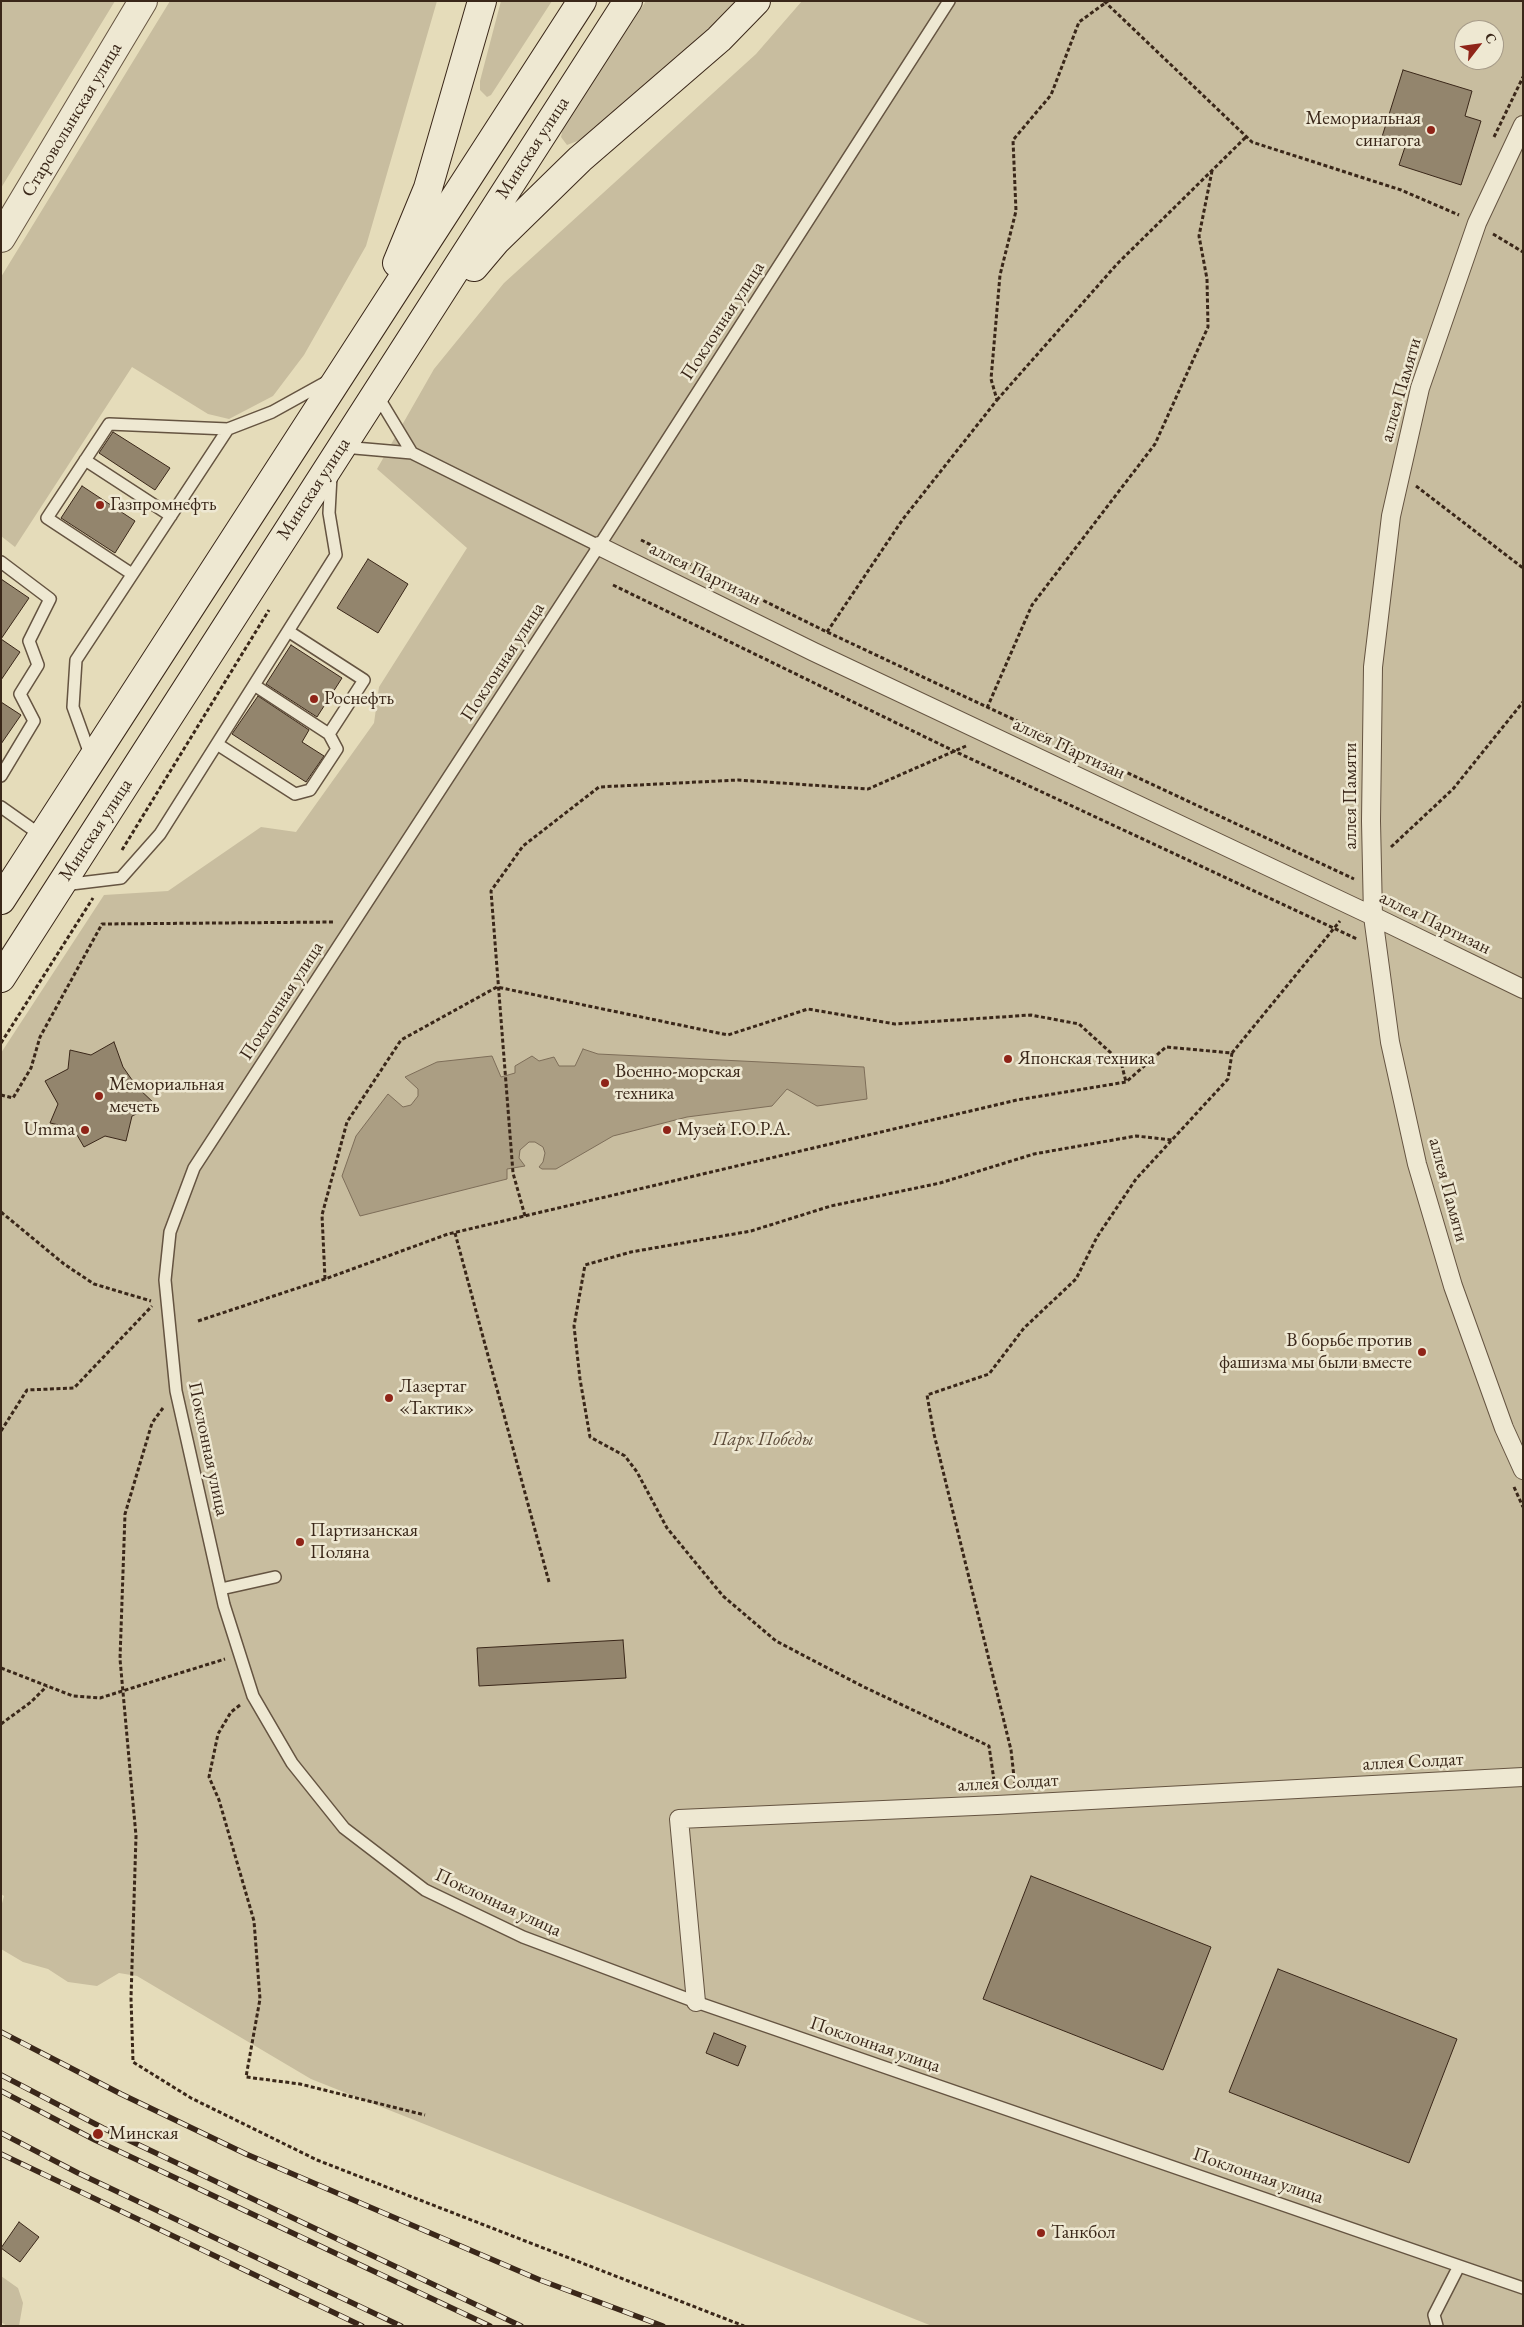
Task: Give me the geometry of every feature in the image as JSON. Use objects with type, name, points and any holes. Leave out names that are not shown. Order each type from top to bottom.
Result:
[{"type":"main road","name":"Староволынская улица","points":[[1,238],[143,1]]},
{"type":"main road","points":[[372,323],[428,188],[482,1]]},
{"type":"main road","name":"Минская улица","points":[[1,900],[338,375],[582,1]]},
{"type":"main road","name":"Минская улица","points":[[1,978],[628,1]]},
{"type":"main road","points":[[409,342],[496,241],[517,220],[580,159],[719,39],[756,1]]},
{"type":"main road","points":[[1,879],[36,845]]},
{"type":"street","name":"аллея Памяти","points":[[1523,125],[1477,223],[1420,388],[1391,516],[1373,667],[1372,864],[1373,916],[1390,1042],[1417,1164],[1453,1286],[1504,1428],[1523,1470]]},
{"type":"street","name":"аллея Партизан","points":[[599,546],[814,652],[1373,916],[1523,989]]},
{"type":"street","name":"аллея Солдат","points":[[696,2002],[679,1819],[997,1805],[1523,1777]]},
{"type":"lane","name":"Поклонная улица","points":[[949,1],[599,546],[194,1168],[170,1232],[166,1280],[176,1391],[221,1589],[253,1696],[292,1763],[344,1828],[425,1890],[523,1937],[696,2002],[1387,2239],[1523,2288]]},
{"type":"lane","points":[[132,574],[47,518],[109,424],[228,429],[272,412],[338,375]]},
{"type":"lane","points":[[376,393],[412,453]]},
{"type":"lane","points":[[92,759],[73,707],[76,660],[228,429]]},
{"type":"lane","points":[[61,885],[121,878],[160,834],[336,555],[330,513],[336,455],[412,453],[599,546]]},
{"type":"lane","points":[[85,460],[171,516]]},
{"type":"lane","points":[[1,562],[50,599],[29,642],[38,665],[20,694],[34,721],[1,776]]},
{"type":"lane","points":[[288,631],[364,680],[329,734]]},
{"type":"lane","points":[[217,744],[295,794],[310,790],[337,749],[329,734],[254,686]]},
{"type":"lane","points":[[1,807],[36,845]]},
{"type":"lane","points":[[221,1589],[275,1577]]},
{"type":"lane","points":[[1437,2326],[1434,2315],[1459,2266]]},
{"type":"path","points":[[997,400],[991,379],[1000,275],[1016,211],[1013,140],[1051,95],[1079,22],[1106,2],[1252,142],[1401,190],[1477,223],[1523,252]]},
{"type":"path","points":[[814,652],[903,519],[997,400],[1117,264],[1247,136]]},
{"type":"path","points":[[525,1216],[513,1173],[491,891],[523,846],[599,786],[738,780],[868,789],[954,751],[984,732],[987,708],[1032,605],[1155,444],[1208,327],[1207,279],[1199,236],[1212,171]]},
{"type":"path","points":[[1400,474],[1523,568]]},
{"type":"path","points":[[641,540],[827,632],[987,708],[1372,887]]},
{"type":"path","points":[[613,585],[954,751],[1358,940]]},
{"type":"path","points":[[1,1043],[103,881],[271,606]]},
{"type":"path","points":[[1372,864],[1454,789],[1523,702]]},
{"type":"path","points":[[1017,1804],[1012,1750],[934,1434],[927,1395],[989,1374],[1024,1328],[1076,1279],[1097,1237],[1136,1179],[1228,1079],[1232,1053],[1351,907]]},
{"type":"path","points":[[1,1095],[13,1098],[31,1068],[40,1037],[102,924],[355,921]]},
{"type":"path","points":[[326,1279],[322,1215],[347,1122],[400,1040],[497,987],[728,1035],[808,1009],[895,1024],[1031,1015],[1079,1024],[1121,1062],[1126,1082]]},
{"type":"path","points":[[198,1321],[326,1279],[455,1232],[1017,1100],[1126,1082],[1166,1047],[1232,1053]]},
{"type":"path","points":[[997,1805],[989,1746],[862,1686],[776,1641],[723,1596],[667,1528],[637,1472],[626,1456],[590,1437],[580,1380],[574,1326],[585,1264],[631,1252],[751,1231],[830,1206],[940,1183],[1034,1154],[1136,1136],[1172,1140]]},
{"type":"path","points":[[1,1212],[64,1264],[94,1284],[155,1303],[74,1388],[27,1390],[1,1432]]},
{"type":"path","points":[[455,1232],[549,1582]]},
{"type":"path","points":[[176,1391],[152,1423],[125,1514],[120,1659],[136,1836],[132,1998],[133,2062],[191,2098],[316,2160],[744,2326]]},
{"type":"path","points":[[1,1668],[73,1696],[100,1698],[240,1654]]},
{"type":"path","points":[[1,1724],[31,1702],[47,1686]]},
{"type":"path","points":[[253,1696],[231,1712],[218,1734],[209,1777],[219,1800],[254,1921],[260,1999],[246,2077],[300,2084],[425,2115]]},
{"type":"green space","points":[[1,1],[115,1],[1,188]]},
{"type":"green space","points":[[170,1],[437,1],[366,246],[304,355],[273,396],[229,419],[208,414],[132,367],[15,547],[1,536],[1,277]]},
{"type":"green space","points":[[501,1],[552,1],[491,95],[487,97],[480,90],[480,81]]},
{"type":"green space","points":[[646,1],[739,1],[693,44],[580,140],[567,145],[561,137],[563,127]]},
{"type":"green space","name":"Парк Победы","points":[[802,1],[1523,1],[1523,2326],[932,2326],[311,2079],[137,1976],[119,1973],[97,1986],[68,1982],[48,1969],[23,1962],[1,1949],[1,1907],[4,1896],[1,1894],[1,1053],[104,895],[168,891],[261,827],[296,832],[374,723],[379,687],[467,548],[377,469],[434,369],[504,283],[756,54]]},
{"type":"green space","points":[[1,2276],[18,2288],[23,2303],[19,2326],[7,2326],[1,2322]]},
{"type":"shaded area","points":[[583,1049],[598,1054],[864,1067],[867,1099],[817,1106],[787,1089],[772,1106],[687,1117],[613,1136],[556,1169],[542,1169],[539,1167],[543,1162],[545,1153],[543,1147],[535,1142],[529,1142],[520,1150],[519,1158],[525,1166],[507,1169],[507,1179],[360,1216],[342,1176],[356,1136],[388,1094],[403,1107],[411,1105],[418,1096],[418,1089],[405,1077],[437,1062],[492,1056],[501,1077],[515,1073],[515,1066],[532,1056],[539,1061],[554,1057],[559,1066],[575,1066]]},
{"type":"building","name":"Мемориальная синагога","points":[[1403,70],[1472,91],[1465,116],[1481,121],[1461,185],[1399,165],[1405,147],[1381,140]]},
{"type":"building","points":[[113,432],[170,468],[155,490],[99,453]]},
{"type":"building","points":[[82,486],[135,521],[115,553],[61,518]]},
{"type":"building","points":[[368,559],[408,584],[378,633],[337,608]]},
{"type":"building","points":[[1,579],[29,598],[1,639]]},
{"type":"building","points":[[1,639],[20,652],[1,680]]},
{"type":"building","points":[[291,645],[342,678],[317,717],[266,684]]},
{"type":"building","points":[[258,696],[309,730],[302,742],[324,756],[306,782],[232,734]]},
{"type":"building","points":[[1,702],[21,715],[1,744]]},
{"type":"building","name":"Мемориальная мечеть","points":[[114,1042],[123,1067],[137,1087],[156,1105],[132,1116],[126,1141],[105,1136],[84,1147],[73,1128],[50,1123],[58,1104],[45,1081],[68,1069],[70,1050],[91,1055]]},
{"type":"building","points":[[623,1640],[626,1678],[479,1686],[477,1648]]},
{"type":"building","points":[[1031,1876],[1211,1947],[1163,2070],[983,1999]]},
{"type":"building","points":[[1278,1969],[1457,2039],[1409,2163],[1229,2092]]},
{"type":"building","points":[[714,2033],[746,2046],[738,2066],[706,2053]]},
{"type":"building","points":[[19,2222],[39,2237],[20,2262],[1,2248]]},
{"type":"railway","points":[[1,2032],[121,2094],[246,2154],[540,2280],[663,2326]]},
{"type":"railway","points":[[1,2075],[103,2128],[521,2326]]},
{"type":"railway","points":[[1,2091],[95,2140],[490,2326]]},
{"type":"railway","points":[[1,2133],[78,2173],[401,2326]]},
{"type":"railway","points":[[1,2154],[362,2326]]},
{"type":"place","name":"Мемориальная синагога","points":[[1431,130]]},
{"type":"place","name":"Газпромнефть","points":[[100,505]]},
{"type":"place","name":"Роснефть","points":[[314,699]]},
{"type":"place","name":"Японская техника","points":[[1008,1059]]},
{"type":"place","name":"Военно-морская техника","points":[[605,1083]]},
{"type":"place","name":"Мемориальная мечеть","points":[[99,1096]]},
{"type":"place","name":"Umma","points":[[85,1130]]},
{"type":"place","name":"Музей Г.О.Р.А.","points":[[667,1130]]},
{"type":"place","name":"В борьбе против фашизма мы были вместе","points":[[1422,1352]]},
{"type":"place","name":"Лазертаг «Тактик»","points":[[389,1398]]},
{"type":"place","name":"Партизанская Поляна","points":[[300,1542]]},
{"type":"place","name":"Минская","points":[[98,2134]]},
{"type":"place","name":"Танкбол","points":[[1041,2233]]}]
